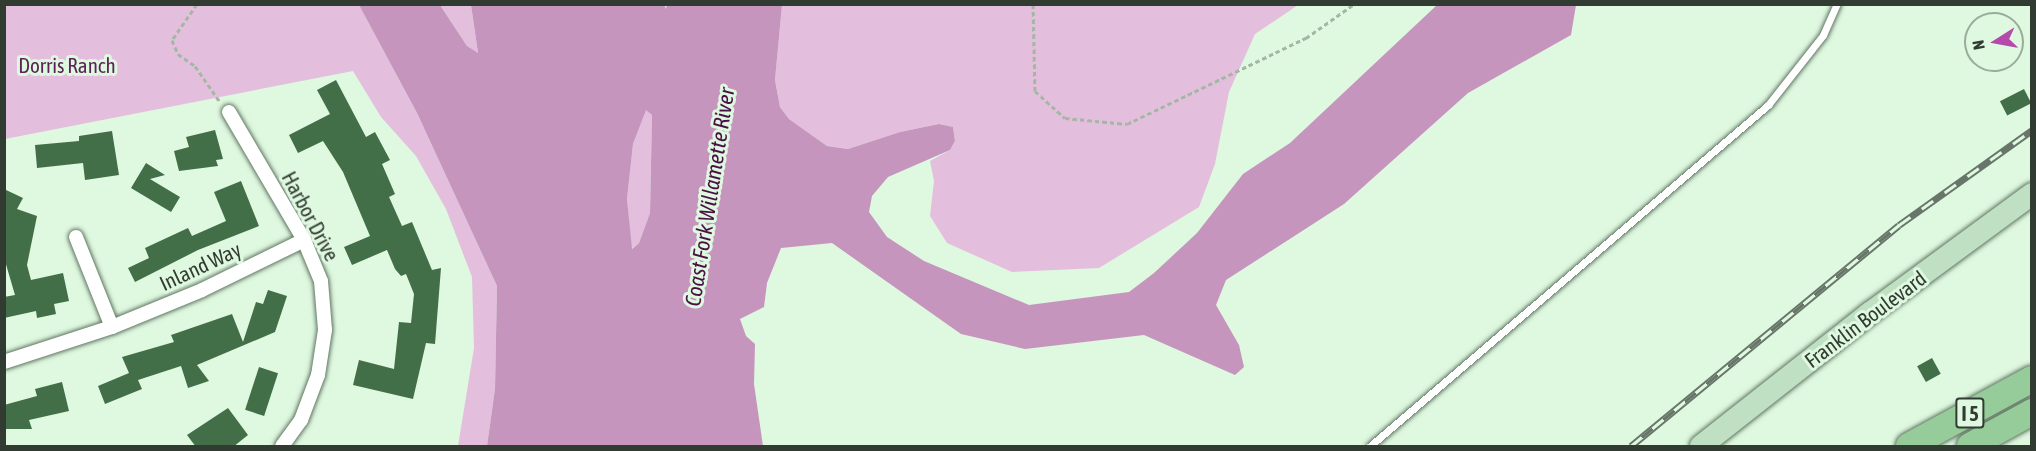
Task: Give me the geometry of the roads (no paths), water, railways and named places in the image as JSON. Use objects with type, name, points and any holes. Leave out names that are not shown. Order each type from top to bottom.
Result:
[{"type":"highway","name":"I 5","points":[[1909,447],[2031,379]]},
{"type":"highway","name":"I 5","points":[[1970,447],[2031,412]]},
{"type":"main road","name":"Franklin Boulevard","points":[[1701,447],[1870,313],[2031,194]]},
{"type":"street","name":"Harbor Drive","points":[[229,112],[304,240],[321,281],[325,330],[318,375],[301,420],[282,447]]},
{"type":"street","points":[[76,237],[112,327]]},
{"type":"street","name":"Inland Way","points":[[4,362],[112,327],[202,290],[304,240]]},
{"type":"lane","points":[[1370,447],[1768,105],[1823,35],[1838,4]]},
{"type":"water","name":"Coast Fork Willamette River","points":[[664,4],[666,9],[667,4],[782,5],[775,80],[780,107],[789,119],[827,146],[848,149],[900,132],[939,124],[953,127],[955,141],[950,150],[888,177],[872,196],[869,212],[887,237],[924,261],[1029,305],[1129,292],[1154,273],[1197,233],[1243,174],[1290,143],[1437,5],[1576,5],[1571,35],[1468,93],[1344,204],[1226,280],[1216,305],[1239,345],[1244,367],[1235,375],[1144,335],[1025,349],[961,334],[832,243],[781,248],[767,283],[764,307],[740,319],[746,336],[755,344],[754,384],[763,446],[487,446],[495,389],[497,286],[417,113],[359,5],[440,5],[467,46],[478,53],[471,5]],"holes":[[[646,110],[652,115],[650,213],[639,243],[632,249],[627,199],[633,144]]]},
{"type":"railway","points":[[1631,446],[1899,225],[2032,130]]},
{"type":"park label","name":"Dorris Ranch","points":[[67,65]]}]
